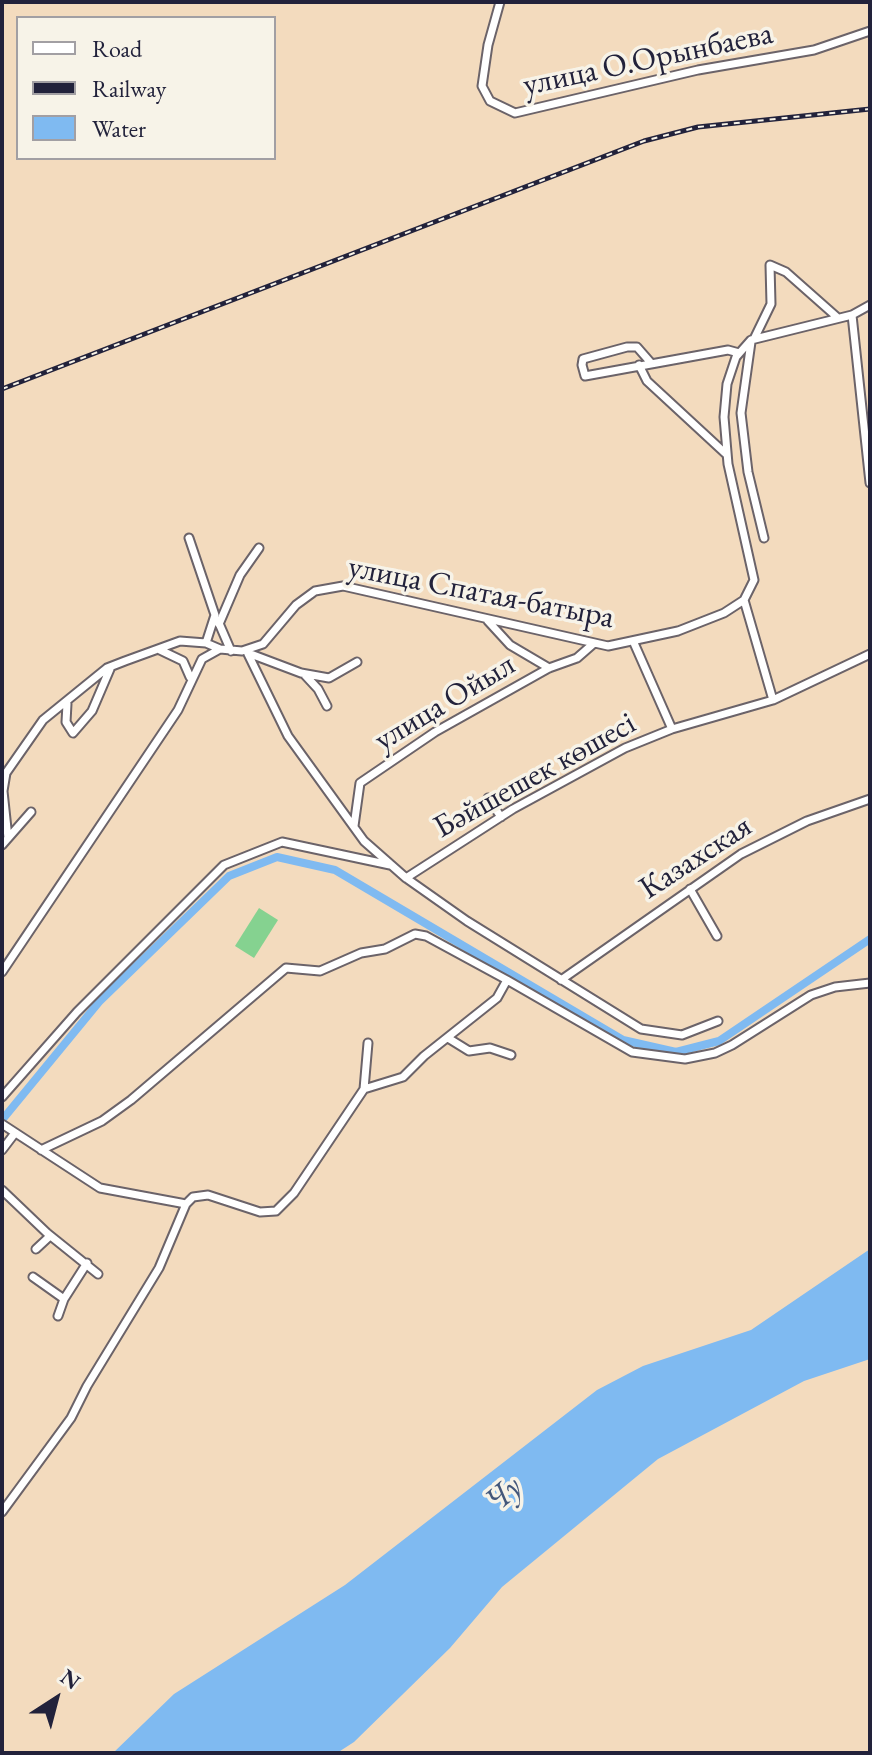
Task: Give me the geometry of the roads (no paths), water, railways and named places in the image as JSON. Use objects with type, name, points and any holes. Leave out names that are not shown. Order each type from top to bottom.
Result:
[{"type":"street","name":"улица О.Орынбаева","points":[[500,2],[488,45],[482,86],[490,101],[515,113],[698,70],[814,50],[870,31]]},
{"type":"street","points":[[764,538],[748,472],[741,413],[743,383],[753,339],[771,304],[767,273],[770,265],[786,272],[838,318]]},
{"type":"street","points":[[773,700],[744,600],[754,580],[727,455],[724,417],[730,375],[739,353],[753,339],[852,315],[870,305]]},
{"type":"street","points":[[852,315],[870,483]]},
{"type":"street","points":[[651,363],[637,347],[627,347],[583,359],[582,365],[585,376],[728,350],[739,353]]},
{"type":"street","points":[[639,365],[647,381],[727,455]]},
{"type":"street","points":[[730,375],[743,383]]},
{"type":"street","points":[[189,538],[231,651]]},
{"type":"street","points":[[206,643],[235,585],[259,548]]},
{"type":"street","name":"улица Спатая-батыра","points":[[245,652],[263,644],[296,605],[315,591],[343,586],[593,644],[634,643],[678,631],[724,613],[744,600]]},
{"type":"street","points":[[488,621],[510,645],[549,668]]},
{"type":"street","points":[[5,842],[3,791],[6,773],[43,720],[111,667],[180,641],[245,652],[304,674],[329,678],[357,662]]},
{"type":"street","points":[[634,643],[672,729]]},
{"type":"street","name":"улица Ойыл","points":[[354,826],[360,783],[435,732],[549,668],[577,658],[593,644]]},
{"type":"street","points":[[2,972],[178,710],[202,659],[220,649]]},
{"type":"street","points":[[158,650],[183,661],[190,680]]},
{"type":"street","points":[[245,652],[288,736],[354,826],[406,878],[622,1019],[651,1032],[682,1035],[718,1021]]},
{"type":"street","name":"Бәйшешек көшесі","points":[[406,878],[501,817],[625,748],[672,729],[773,700],[870,654]]},
{"type":"street","points":[[68,702],[66,722],[73,733],[92,711],[111,667]]},
{"type":"street","points":[[304,674],[318,689],[327,706]]},
{"type":"street","points":[[488,798],[501,817]]},
{"type":"street","name":"Казахская","points":[[561,980],[690,889],[775,836],[870,799]]},
{"type":"street","points":[[5,842],[31,812]]},
{"type":"street","points":[[2,1097],[77,1012],[224,865],[282,842],[390,865]]},
{"type":"street","points":[[690,889],[717,936]]},
{"type":"street","points":[[41,1150],[102,1121],[131,1100],[286,968],[320,971],[361,953],[385,949],[415,934],[426,936],[507,980],[632,1052],[685,1059],[715,1053],[732,1045],[811,995],[835,987],[870,983]]},
{"type":"street","points":[[364,1089],[403,1077],[497,998],[507,980]]},
{"type":"street","points":[[448,1038],[469,1051],[490,1048],[511,1055]]},
{"type":"street","points":[[2,1512],[71,1418],[159,1268],[186,1204],[193,1197],[208,1195],[260,1212],[276,1211],[294,1193],[364,1089],[368,1043]]},
{"type":"street","points":[[2,1150],[9,1128],[100,1188],[186,1204]]},
{"type":"street","points":[[2,1190],[50,1236],[98,1274]]},
{"type":"street","points":[[36,1249],[50,1236]]},
{"type":"street","points":[[58,1316],[64,1299],[87,1263]]},
{"type":"street","points":[[33,1277],[64,1299]]},
{"type":"water","name":"Чу","points":[[870,1249],[870,1359],[804,1381],[658,1459],[502,1587],[450,1648],[354,1742],[337,1753],[113,1753],[174,1694],[345,1585],[597,1390],[643,1366],[751,1330]]},
{"type":"waterway","points":[[2,1120],[99,1002],[229,876],[277,857],[335,870],[623,1040],[676,1052],[719,1041],[870,939]]},
{"type":"railway","points":[[2,389],[644,141],[698,127],[870,109]]}]
